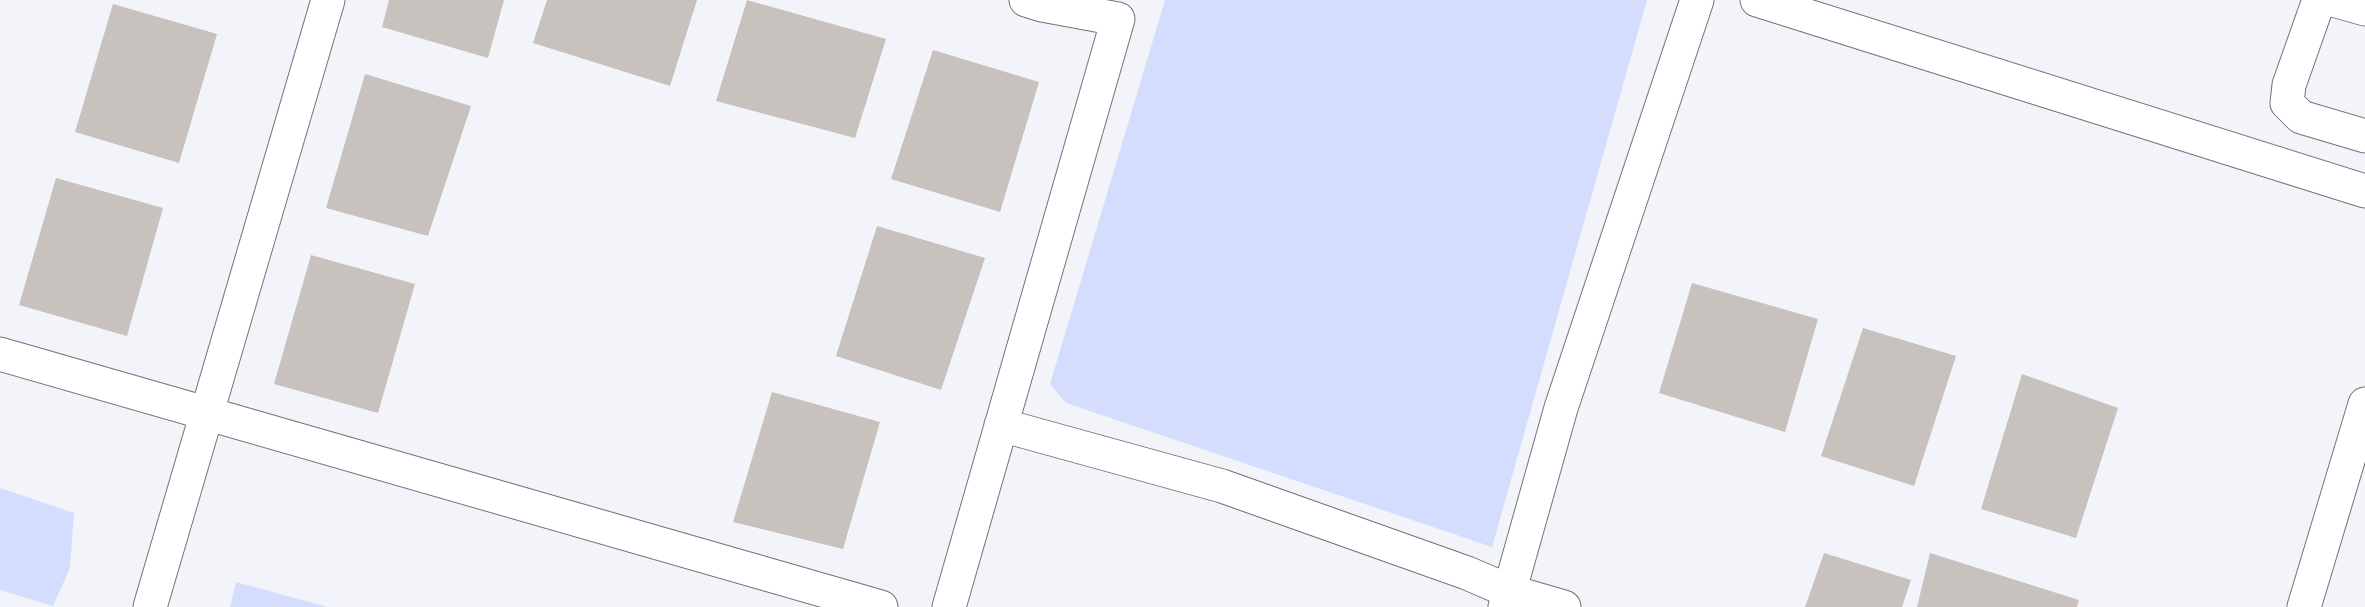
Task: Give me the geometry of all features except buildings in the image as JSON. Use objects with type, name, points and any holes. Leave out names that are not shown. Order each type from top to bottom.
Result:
[{"type":"street","points":[[150,607],[328,0]]},
{"type":"street","points":[[1507,599],[1561,408],[1697,0]]},
{"type":"street","points":[[1757,0],[2365,191]]},
{"type":"street","points":[[2319,0],[2289,85],[2287,103],[2301,117],[2365,136]]},
{"type":"street","points":[[2332,0],[2365,9]]},
{"type":"street","points":[[949,607],[1121,9],[1034,3]]},
{"type":"street","points":[[0,354],[881,607]]},
{"type":"street","points":[[2304,607],[2365,404]]},
{"type":"street","points":[[1001,425],[1222,486],[1467,573],[1507,599],[1564,607]]},
{"type":"shaded area","points":[[1165,0],[1647,0],[1492,547],[1066,403],[1050,384]]},
{"type":"shaded area","points":[[0,488],[74,513],[70,568],[53,606],[0,590]]},
{"type":"shaded area","points":[[236,582],[328,607],[230,607]]}]
